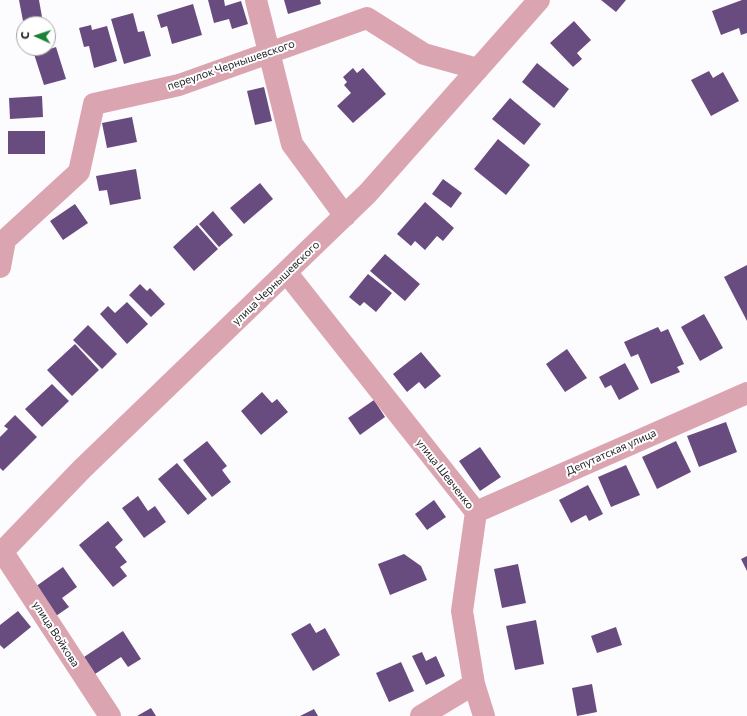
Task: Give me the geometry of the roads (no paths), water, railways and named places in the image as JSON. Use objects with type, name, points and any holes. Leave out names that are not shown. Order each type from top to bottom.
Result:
[{"type":"street","points":[[256,0],[292,144],[345,216]]},
{"type":"street","name":"улица Чернышевского","points":[[1,552],[82,469],[368,193],[539,0]]},
{"type":"street","name":"переулок Чернышевского","points":[[0,267],[5,240],[79,172],[94,104],[179,85],[367,18],[424,54],[478,69]]},
{"type":"street","name":"улица Шевченко","points":[[286,272],[476,512],[462,611],[474,684],[484,716]]},
{"type":"street","name":"Депутатская улица","points":[[476,512],[747,393]]},
{"type":"street","name":"улица Войкова","points":[[1,552],[110,716]]},
{"type":"street","points":[[421,716],[474,684]]}]
